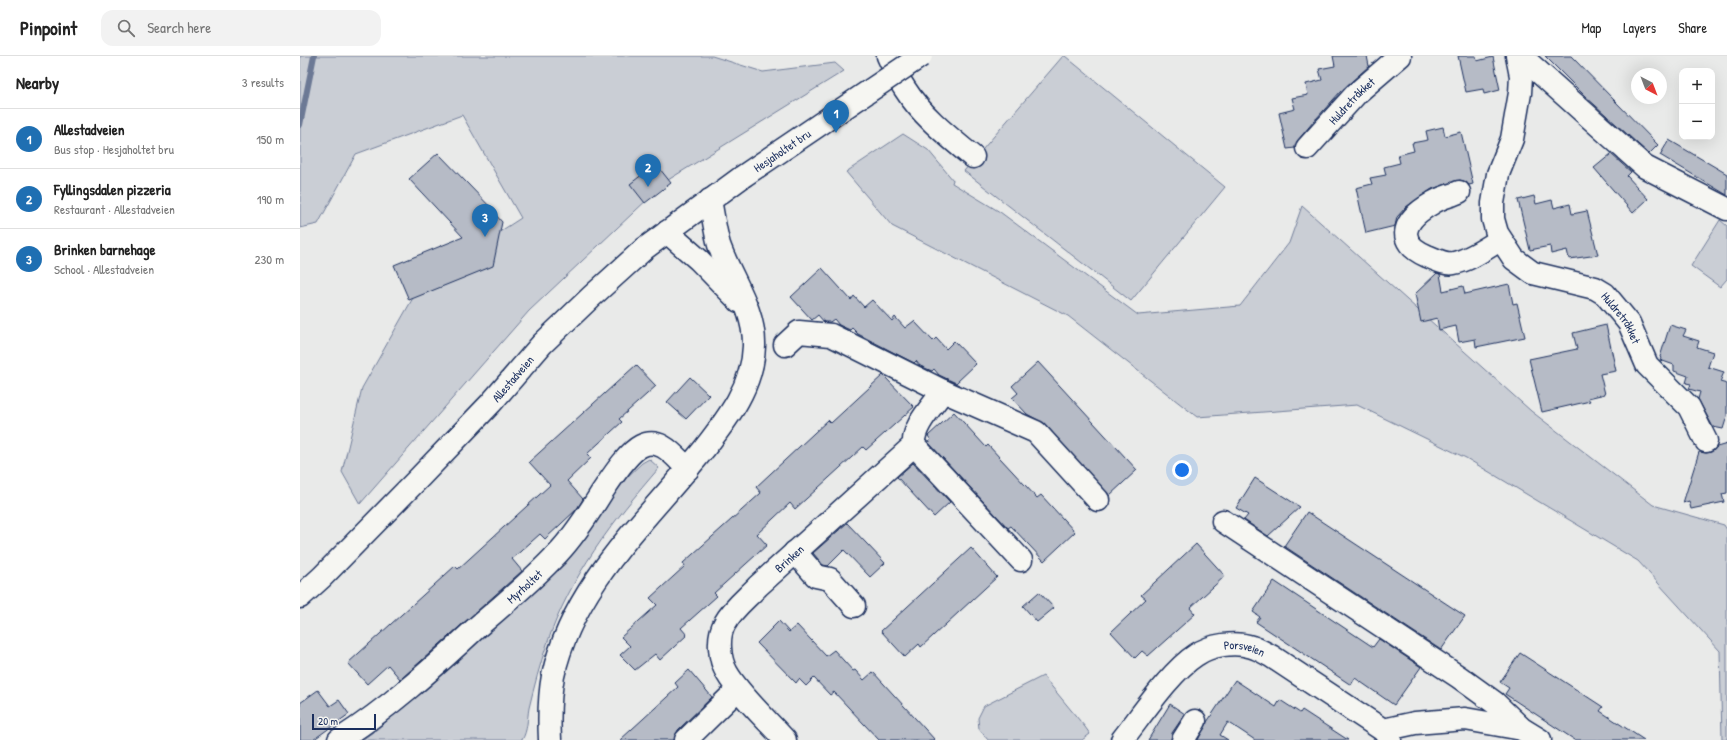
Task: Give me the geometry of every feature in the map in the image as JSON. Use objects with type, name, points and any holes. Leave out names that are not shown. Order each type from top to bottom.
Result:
[{"type":"street","points":[[888,56],[905,89],[923,111],[949,137],[973,157]]},
{"type":"street","name":"Hesjaholtet bru","points":[[742,177],[921,56]]},
{"type":"street","name":"Huldretråkket","points":[[1307,148],[1357,93],[1400,56]]},
{"type":"street","name":"Huldretråkket","points":[[1517,56],[1521,76],[1520,93],[1512,139],[1498,174],[1493,203],[1493,219],[1500,240],[1514,259],[1533,273],[1595,288],[1605,294],[1629,323],[1647,365],[1689,407],[1706,441]]},
{"type":"street","points":[[1521,56],[1645,166],[1727,209]]},
{"type":"street","name":"Allestadveien","points":[[300,597],[322,577],[480,415],[542,344],[602,286],[644,249],[742,177]]},
{"type":"street","points":[[1459,192],[1431,203],[1411,219],[1406,234],[1406,239],[1411,245],[1438,261],[1452,264],[1465,259],[1500,240]]},
{"type":"street","points":[[550,740],[549,716],[553,676],[564,638],[581,603],[605,567],[688,469],[729,416],[746,387],[752,366],[754,345],[748,310],[719,244],[710,200]]},
{"type":"street","points":[[667,232],[699,260],[748,310]]},
{"type":"street","points":[[785,345],[799,332],[831,335],[944,391],[1036,432],[1098,500]]},
{"type":"street","points":[[944,391],[917,428],[913,438],[914,445],[1021,560]]},
{"type":"street","name":"Myrholtet","points":[[339,740],[363,724],[411,687],[548,563],[579,527],[621,465],[640,446],[653,442],[663,446],[688,469]]},
{"type":"street","name":"Brinken","points":[[786,740],[738,689],[727,673],[721,657],[721,639],[724,624],[736,608],[795,552],[914,445]]},
{"type":"street","points":[[1223,521],[1459,677],[1495,703],[1531,735]]},
{"type":"street","points":[[795,552],[816,576],[830,579],[854,606]]},
{"type":"street","name":"Porsveien","points":[[1122,740],[1168,682],[1196,654],[1216,646],[1236,645],[1251,646],[1271,656],[1387,735]]},
{"type":"street","points":[[686,740],[738,689]]},
{"type":"street","points":[[1387,735],[1415,723],[1465,719],[1531,735]]},
{"type":"street","points":[[1183,740],[1195,720]]},
{"type":"shaded area","points":[[300,56],[712,56],[763,72],[835,63],[844,71],[668,180],[529,311],[360,504],[342,472],[362,388],[422,282],[521,218],[462,115],[356,154],[318,224],[300,228]]},
{"type":"shaded area","points":[[1063,56],[1065,56],[1225,187],[1131,301],[964,171]]},
{"type":"shaded area","points":[[903,134],[928,150],[953,180],[952,183],[1000,212],[1138,315],[1240,306],[1289,243],[1302,206],[1531,411],[1653,505],[1724,525],[1727,530],[1727,740],[1722,740],[1720,651],[1638,561],[1466,458],[1357,405],[1197,417],[1068,316],[892,226],[846,172]]},
{"type":"shaded area","points":[[1720,220],[1727,226],[1727,279],[1720,287],[1691,266]]},
{"type":"shaded area","points":[[649,459],[659,468],[625,508],[594,550],[580,572],[557,619],[547,644],[540,668],[522,740],[362,740],[420,693],[565,564],[625,479],[642,463]]},
{"type":"shaded area","points":[[1043,676],[1090,734],[1082,740],[988,740],[979,729],[978,718],[984,706]]},
{"type":"building","points":[[1333,56],[1367,56],[1369,66],[1341,91],[1314,120],[1298,140],[1295,148],[1287,149],[1279,113],[1295,109],[1292,98],[1308,95],[1306,84],[1322,80],[1319,69],[1335,66]]},
{"type":"building","points":[[1458,56],[1476,56],[1477,61],[1493,57],[1500,90],[1484,94],[1483,89],[1466,92]]},
{"type":"building","points":[[1545,56],[1571,56],[1658,145],[1649,154],[1585,96]]},
{"type":"building","points":[[1443,127],[1445,136],[1461,132],[1473,184],[1469,185],[1460,180],[1432,189],[1406,207],[1397,217],[1395,226],[1366,233],[1356,188],[1372,184],[1370,178],[1386,175],[1384,167],[1400,163],[1398,155],[1414,151],[1412,143],[1428,140],[1426,131]]},
{"type":"building","points":[[1669,140],[1727,174],[1727,195],[1660,155]]},
{"type":"building","points":[[438,153],[496,213],[495,214],[502,222],[493,266],[409,300],[394,265],[463,237],[409,179]]},
{"type":"building","points":[[1611,154],[1631,172],[1627,176],[1648,199],[1633,213],[1594,168]]},
{"type":"building","points":[[656,164],[671,183],[645,203],[630,184]]},
{"type":"building","points":[[1534,196],[1536,204],[1552,200],[1554,208],[1570,204],[1572,214],[1587,211],[1598,255],[1569,259],[1567,250],[1551,254],[1550,246],[1530,250],[1518,200]]},
{"type":"building","points":[[822,268],[851,300],[854,296],[864,307],[872,300],[892,321],[895,317],[905,328],[914,321],[933,341],[936,338],[946,349],[954,341],[976,364],[956,383],[939,375],[934,369],[932,371],[920,366],[916,361],[914,363],[858,334],[852,328],[850,330],[839,325],[834,319],[830,322],[824,322],[818,315],[812,320],[791,297]]},
{"type":"building","points":[[1437,273],[1440,274],[1443,291],[1463,286],[1465,294],[1509,284],[1513,304],[1517,303],[1525,337],[1476,347],[1475,339],[1459,342],[1456,326],[1439,330],[1437,318],[1421,322],[1415,294]]},
{"type":"building","points":[[1606,325],[1616,371],[1600,374],[1605,394],[1588,398],[1590,401],[1542,412],[1529,359],[1577,349],[1573,333]]},
{"type":"building","points":[[1670,325],[1686,330],[1683,336],[1699,341],[1697,347],[1713,352],[1708,367],[1724,372],[1720,382],[1727,384],[1727,416],[1723,429],[1713,427],[1698,399],[1700,392],[1689,389],[1691,384],[1686,383],[1688,376],[1674,371],[1674,365],[1660,360]]},
{"type":"building","points":[[1038,362],[1137,470],[1109,496],[1045,424],[1027,414],[1012,398],[1018,393],[1012,386]]},
{"type":"building","points":[[636,365],[656,386],[619,419],[622,422],[587,454],[591,458],[567,481],[583,499],[577,509],[545,539],[540,534],[512,559],[522,571],[402,678],[400,679],[388,665],[367,684],[348,663],[455,566],[458,569],[550,485],[529,462]]},
{"type":"building","points":[[883,375],[914,407],[866,450],[863,447],[795,509],[790,503],[757,534],[767,545],[714,593],[717,596],[681,628],[687,635],[660,660],[655,654],[635,670],[620,655],[630,646],[621,637],[657,605],[650,598],[685,566],[683,563],[761,493],[756,487],[828,420],[831,423]]},
{"type":"building","points":[[690,377],[709,395],[686,419],[667,402]]},
{"type":"building","points":[[954,412],[986,447],[988,445],[1037,498],[1041,495],[1075,532],[1044,561],[1011,526],[1008,528],[928,442],[931,440],[928,436]]},
{"type":"building","points":[[1727,444],[1727,493],[1722,494],[1724,502],[1691,509],[1689,501],[1683,503],[1699,452],[1711,452],[1717,447]]},
{"type":"building","points":[[913,463],[950,502],[934,517],[897,477]]},
{"type":"building","points":[[1255,478],[1300,507],[1268,536],[1244,520],[1248,515],[1236,508]]},
{"type":"building","points":[[1307,512],[1465,616],[1441,650],[1284,546]]},
{"type":"building","points":[[847,523],[885,563],[870,577],[844,550],[828,566],[823,565],[813,553]]},
{"type":"building","points":[[1196,544],[1225,576],[1190,608],[1195,614],[1148,656],[1142,651],[1135,658],[1111,632],[1146,599],[1141,595]]},
{"type":"building","points":[[971,548],[997,577],[921,647],[919,644],[905,657],[881,631]]},
{"type":"building","points":[[1274,581],[1373,647],[1379,639],[1421,667],[1394,705],[1355,678],[1351,685],[1256,622],[1260,617],[1253,612]]},
{"type":"building","points":[[1039,592],[1054,608],[1037,622],[1023,606]]},
{"type":"building","points":[[779,621],[789,632],[797,625],[826,656],[834,650],[853,671],[855,670],[864,680],[873,672],[935,740],[879,740],[834,692],[830,695],[814,678],[806,686],[799,679],[796,683],[757,643]]},
{"type":"building","points":[[1520,653],[1603,707],[1600,711],[1644,740],[1575,740],[1505,694],[1509,688],[1500,682]]},
{"type":"building","points":[[689,670],[712,697],[678,730],[674,740],[620,740],[678,687],[675,683]]},
{"type":"building","points":[[1235,680],[1276,707],[1280,700],[1300,713],[1302,710],[1348,740],[1255,740],[1228,722],[1220,735],[1228,740],[1198,740],[1207,722]]},
{"type":"building","points":[[318,690],[330,706],[339,700],[349,714],[313,740],[300,740],[300,703]]},
{"type":"building","points":[[1170,704],[1185,714],[1172,733],[1171,740],[1148,740]]},
{"type":"waterway","points":[[300,125],[314,56]]},
{"type":"place","name":"Allestadveien","points":[[836,133]]},
{"type":"place","name":"Fyllingsdalen pizzeria","points":[[648,187]]},
{"type":"place","name":"Brinken barnehage","points":[[485,237]]}]
